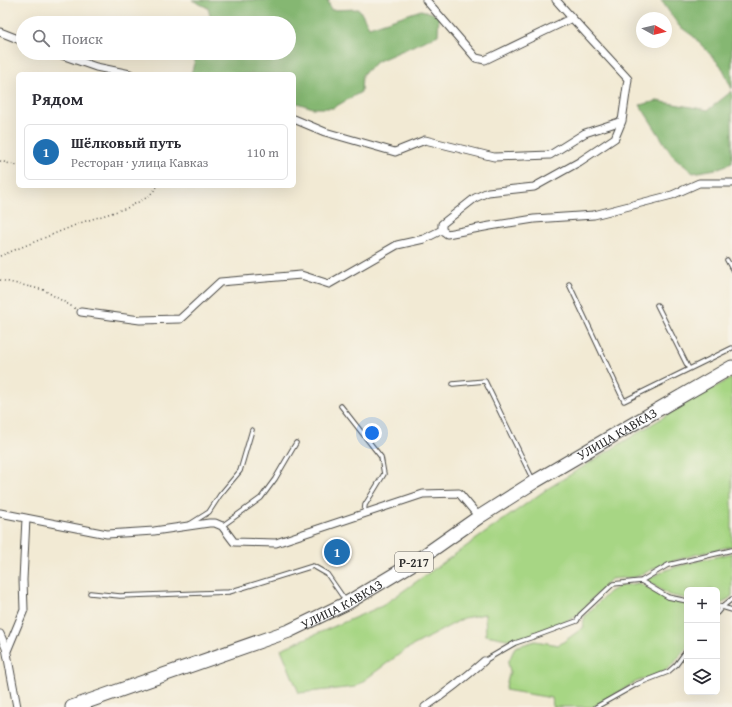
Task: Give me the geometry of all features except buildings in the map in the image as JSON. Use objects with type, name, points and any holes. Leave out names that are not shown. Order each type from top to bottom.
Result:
[{"type":"highway","name":"УЛИЦА КАВКАЗ","points":[[72,707],[289,631],[347,604],[412,564],[479,517],[534,482],[632,424],[732,368]]},
{"type":"street","points":[[426,0],[476,58],[485,60],[572,18]]},
{"type":"street","points":[[442,230],[442,224],[475,198],[488,192],[534,187],[579,162],[615,138],[622,121],[628,78],[556,0]]},
{"type":"street","points":[[0,32],[16,38]]},
{"type":"street","points":[[75,60],[96,68],[119,72]]},
{"type":"street","points":[[296,119],[325,132],[395,152],[425,140],[494,157],[550,155],[585,133],[622,121]]},
{"type":"street","points":[[442,230],[447,234],[534,219],[594,215],[672,196],[698,182],[732,183]]},
{"type":"street","points":[[81,312],[140,320],[180,319],[220,282],[301,275],[329,284],[397,245],[424,239],[442,230]]},
{"type":"street","points":[[0,513],[107,534],[154,531],[215,523],[222,526],[234,542],[276,543],[423,494],[459,493],[479,517]]},
{"type":"street","points":[[7,651],[24,610],[26,518]]},
{"type":"street","points":[[0,634],[7,651],[17,707]]},
{"type":"street","points":[[425,707],[440,698],[484,661]]},
{"type":"lane","points":[[727,260],[732,269]]},
{"type":"lane","points":[[569,284],[624,402],[732,348]]},
{"type":"lane","points":[[657,305],[689,369]]},
{"type":"lane","points":[[453,384],[485,381],[534,482]]},
{"type":"lane","points":[[341,406],[381,457],[384,474],[365,505],[364,514]]},
{"type":"lane","points":[[187,526],[209,512],[220,495],[240,471],[252,430]]},
{"type":"lane","points":[[222,526],[261,498],[275,479],[296,443]]},
{"type":"lane","points":[[484,661],[515,643],[577,621],[580,616],[612,584],[641,581],[668,565],[732,550]]},
{"type":"lane","points":[[90,593],[120,596],[229,592],[314,566],[327,574],[347,604]]},
{"type":"lane","points":[[641,581],[668,597],[684,600]]},
{"type":"lane","points":[[720,609],[732,599]]},
{"type":"lane","points":[[722,606],[732,610]]},
{"type":"lane","points":[[596,707],[637,684],[668,672],[676,665],[684,654]]},
{"type":"path","points":[[0,161],[16,165]]},
{"type":"path","points":[[0,256],[83,222],[128,208],[148,197],[156,188]]},
{"type":"path","points":[[0,280],[44,290],[81,312]]},
{"type":"green space","points":[[192,0],[330,0],[328,1],[331,10],[359,9],[369,27],[421,10],[439,15],[438,35],[376,62],[362,75],[361,92],[333,108],[313,108],[296,103],[296,72],[192,72],[195,60],[296,60],[296,16],[210,16],[208,8]]},
{"type":"green space","points":[[661,0],[732,0],[732,89],[721,66],[693,36],[679,26],[672,16],[672,12],[669,12]]},
{"type":"green space","points":[[732,91],[732,163],[716,169],[693,173],[672,155],[640,105],[657,101],[708,110]]},
{"type":"green space","points":[[732,378],[732,546],[666,563],[636,577],[611,579],[576,617],[517,641],[486,635],[485,614],[464,618],[405,650],[355,687],[299,693],[281,649],[382,606],[547,489],[696,397]]},
{"type":"green space","points":[[732,553],[732,596],[723,603],[720,603],[720,587],[684,587],[684,598],[669,595],[645,580],[669,569]]},
{"type":"green space","points":[[639,583],[667,598],[684,601],[684,651],[664,672],[636,682],[593,707],[553,707],[552,698],[505,690],[510,671],[508,663],[515,647],[535,641],[559,645],[584,627],[583,624],[585,616],[609,592],[620,586]]},
{"type":"place","name":"Шёлковый путь","points":[[337,552]]}]
